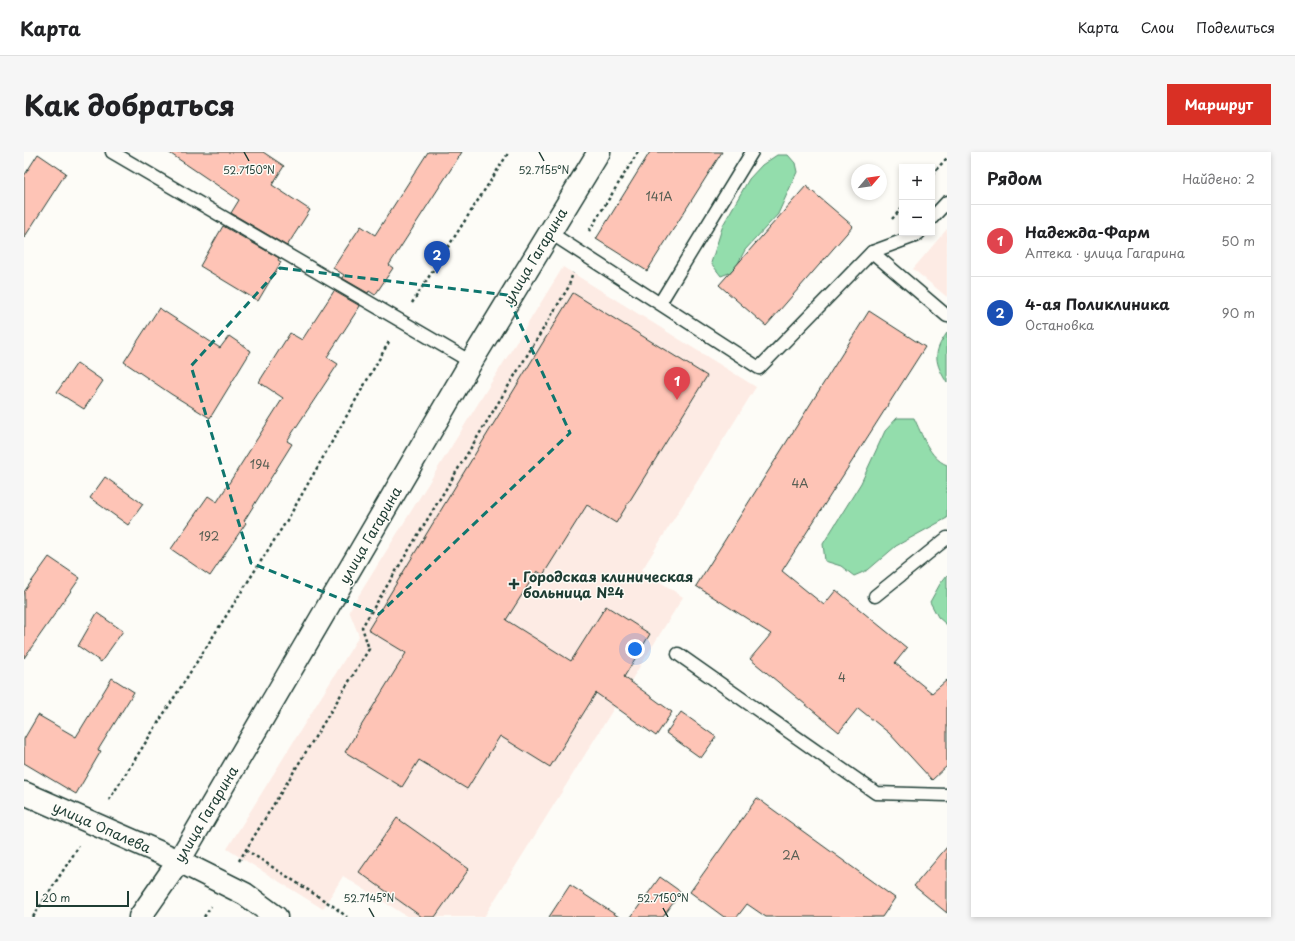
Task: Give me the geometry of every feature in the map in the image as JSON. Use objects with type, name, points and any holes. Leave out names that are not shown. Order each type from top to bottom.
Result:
[{"type":"main road","name":"улица Гагарина","points":[[140,917],[179,861],[471,362],[599,152]]},
{"type":"main road","name":"улица Опалева","points":[[24,793],[179,861],[245,894],[276,917]]},
{"type":"lane","points":[[112,152],[471,362]]},
{"type":"lane","points":[[660,303],[752,152]]},
{"type":"lane","points":[[935,215],[947,202]]},
{"type":"lane","points":[[549,232],[759,368],[872,252],[915,236]]},
{"type":"lane","points":[[872,252],[947,316]]},
{"type":"lane","points":[[875,596],[947,538]]},
{"type":"lane","points":[[678,654],[876,793],[947,795]]},
{"type":"path","points":[[33,917],[289,517],[400,321],[509,152]]},
{"type":"path","points":[[204,917],[369,649],[362,627],[568,288],[584,239],[638,152]]},
{"type":"path","points":[[935,171],[947,158]]},
{"type":"path","points":[[246,850],[333,906],[347,917]]},
{"type":"highlighted area","points":[[280,268],[507,295],[570,433],[379,614],[251,563],[191,366]]},
{"type":"shaded area","points":[[947,229],[947,297],[913,269]]},
{"type":"shaded area","name":"Городская клиническая больница №4","points":[[563,267],[756,387],[642,570],[683,597],[484,917],[408,917],[343,876],[323,909],[227,849],[359,636],[349,611]]},
{"type":"green space","points":[[777,155],[788,155],[795,163],[797,172],[778,214],[745,250],[736,267],[729,273],[721,276],[711,263],[723,225],[749,179],[762,165]]},
{"type":"green space","points":[[947,333],[947,383],[938,364],[937,352]]},
{"type":"green space","points":[[897,418],[914,418],[923,438],[935,457],[947,465],[947,518],[896,546],[868,570],[854,576],[841,566],[825,561],[823,544],[861,483],[885,431]]},
{"type":"green space","points":[[947,575],[947,625],[938,617],[930,602]]},
{"type":"building","points":[[168,152],[263,152],[284,166],[272,185],[310,210],[287,246],[231,213],[239,200]]},
{"type":"building","points":[[428,152],[462,152],[389,265],[393,268],[375,295],[369,291],[368,293],[342,278],[344,275],[333,268],[361,226],[375,235]]},
{"type":"building","points":[[650,152],[722,152],[647,271],[596,239]]},
{"type":"building","points":[[38,154],[66,173],[24,238],[24,176]]},
{"type":"building","points":[[806,186],[853,226],[766,326],[719,285]]},
{"type":"building","points":[[223,226],[279,258],[278,260],[281,262],[258,301],[200,266]]},
{"type":"building","points":[[334,291],[360,306],[327,357],[338,364],[287,441],[292,444],[244,521],[246,523],[210,576],[171,549],[208,496],[217,502],[283,398],[259,382],[290,333],[302,340]]},
{"type":"building","points":[[573,293],[707,376],[616,523],[587,505],[543,575],[537,571],[506,620],[571,661],[606,606],[650,634],[624,677],[672,712],[656,736],[596,693],[550,767],[500,736],[467,789],[419,760],[402,787],[345,752],[406,653],[368,630]]},
{"type":"building","points":[[159,308],[220,348],[229,336],[251,351],[210,418],[124,362]]},
{"type":"building","points":[[869,311],[925,347],[782,571],[824,605],[836,590],[907,648],[895,663],[932,693],[947,680],[947,766],[932,780],[889,733],[858,708],[839,732],[750,659],[771,634],[696,586]]},
{"type":"building","points":[[77,363],[103,381],[84,409],[57,392]]},
{"type":"building","points":[[105,477],[143,504],[128,525],[90,498]]},
{"type":"building","points":[[49,557],[80,578],[24,658],[24,592]]},
{"type":"building","points":[[97,613],[123,631],[101,662],[78,646]]},
{"type":"building","points":[[112,678],[134,692],[98,750],[101,751],[76,794],[24,763],[24,739],[38,715],[76,737]]},
{"type":"building","points":[[681,712],[716,737],[701,758],[666,733]]},
{"type":"building","points":[[757,798],[895,898],[882,917],[766,917],[747,904],[737,917],[724,917],[690,892]]},
{"type":"building","points":[[397,818],[469,869],[435,917],[422,917],[359,872]]},
{"type":"building","points":[[947,847],[947,913],[914,886]]},
{"type":"building","points":[[660,877],[681,892],[663,917],[631,917]]},
{"type":"building","points":[[570,885],[619,917],[549,917]]},
{"type":"place","name":"4-ая Поликлиника","points":[[437,274]]},
{"type":"place","name":"Надежда-Фарм","points":[[677,400]]},
{"type":"place","name":"Городская клиническая больница №4","points":[[514,584]]}]
